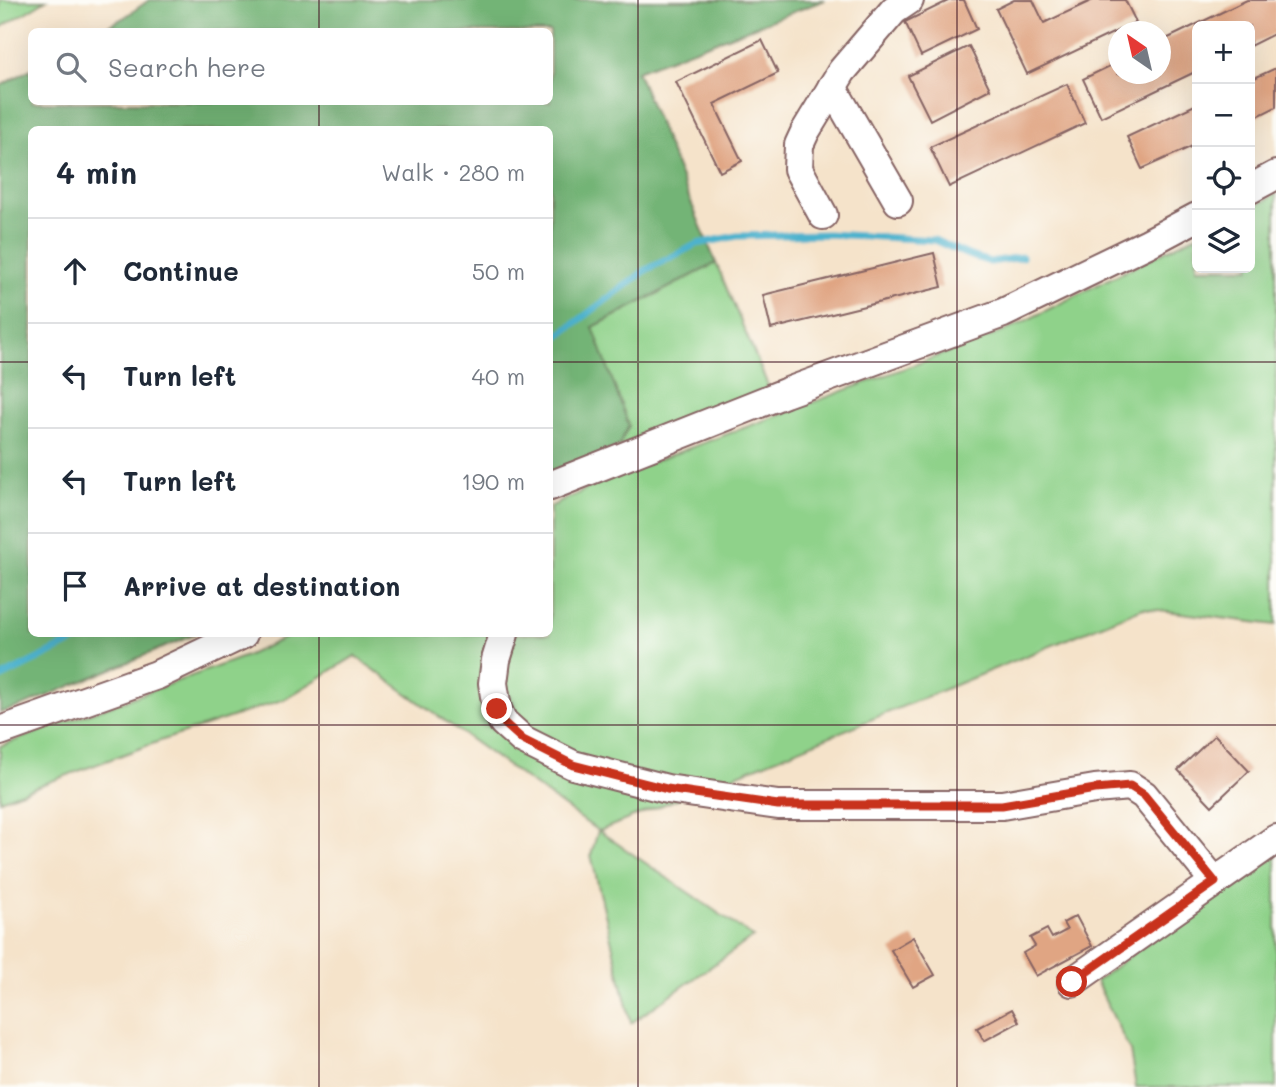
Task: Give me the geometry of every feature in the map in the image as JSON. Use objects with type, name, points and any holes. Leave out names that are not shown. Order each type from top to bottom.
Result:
[{"type":"street","points":[[823,215],[798,169],[799,145],[842,71],[894,10],[909,0]]},
{"type":"street","points":[[832,87],[898,201]]},
{"type":"street","points":[[1255,186],[1276,175]]},
{"type":"street","points":[[553,485],[785,393],[1003,313],[1192,220]]},
{"type":"street","points":[[0,731],[158,675],[237,637]]},
{"type":"street","points":[[503,637],[493,683],[497,709],[503,722],[523,740],[573,765],[667,789],[778,805],[1002,805],[1095,789],[1130,786],[1144,795],[1215,882]]},
{"type":"street","points":[[1072,982],[1276,839]]},
{"type":"green space","points":[[0,0],[46,0],[0,28]]},
{"type":"green space","points":[[149,0],[825,0],[637,71],[716,263],[593,327],[629,426],[618,447],[553,477],[553,126],[28,126],[28,637],[189,637],[0,713],[0,86],[28,71],[28,105],[553,105],[553,28],[105,28]]},
{"type":"green space","points":[[1276,193],[1276,625],[1143,608],[599,831],[753,937],[631,1023],[591,855],[598,831],[355,656],[285,699],[160,741],[0,800],[0,746],[246,656],[287,637],[553,637],[553,506],[609,478],[1005,331],[1192,238],[1192,273],[1255,273],[1255,206]]},
{"type":"green space","points":[[716,263],[769,388],[618,447],[593,327]]},
{"type":"green space","points":[[1276,847],[1276,1087],[1136,1087],[1130,1051],[1096,981]]},
{"type":"building","points":[[950,0],[964,0],[977,29],[921,56],[905,22]]},
{"type":"building","points":[[1014,0],[1033,0],[1044,23],[1093,0],[1125,0],[1136,21],[1108,21],[1108,35],[1027,74],[996,9]]},
{"type":"building","points":[[1247,0],[1276,0],[1276,33],[1255,44],[1255,21],[1204,21]]},
{"type":"building","points":[[1192,27],[1192,73],[1171,83],[1171,37]]},
{"type":"building","points":[[762,40],[778,73],[714,104],[742,161],[720,172],[676,82]]},
{"type":"building","points":[[969,46],[990,89],[930,120],[908,76]]},
{"type":"building","points":[[1108,67],[1108,84],[1170,84],[1101,117],[1083,79]]},
{"type":"building","points":[[1276,68],[1276,107],[1255,118],[1255,84],[1255,78]]},
{"type":"building","points":[[1067,84],[1085,123],[949,187],[930,147]]},
{"type":"building","points":[[1192,106],[1192,146],[1142,169],[1127,137]]},
{"type":"building","points":[[934,253],[942,287],[771,329],[763,295]]},
{"type":"building","points":[[1215,735],[1249,771],[1212,806],[1178,770]]},
{"type":"building","points":[[1076,916],[1092,946],[1036,976],[1023,953],[1035,946],[1030,938],[1047,929],[1052,938],[1067,930],[1063,923]]},
{"type":"building","points":[[913,937],[935,975],[913,987],[891,950]]},
{"type":"building","points":[[1012,1009],[1019,1022],[984,1041],[977,1028]]},
{"type":"waterway","points":[[553,340],[646,270],[697,244],[737,236],[828,234],[934,240],[990,262],[1022,257]]},
{"type":"waterway","points":[[0,678],[82,637]]},
{"type":"route","points":[[497,709],[503,722],[523,740],[573,765],[667,789],[778,805],[1002,805],[1095,789],[1130,786],[1144,795],[1215,882],[1072,982]]}]
